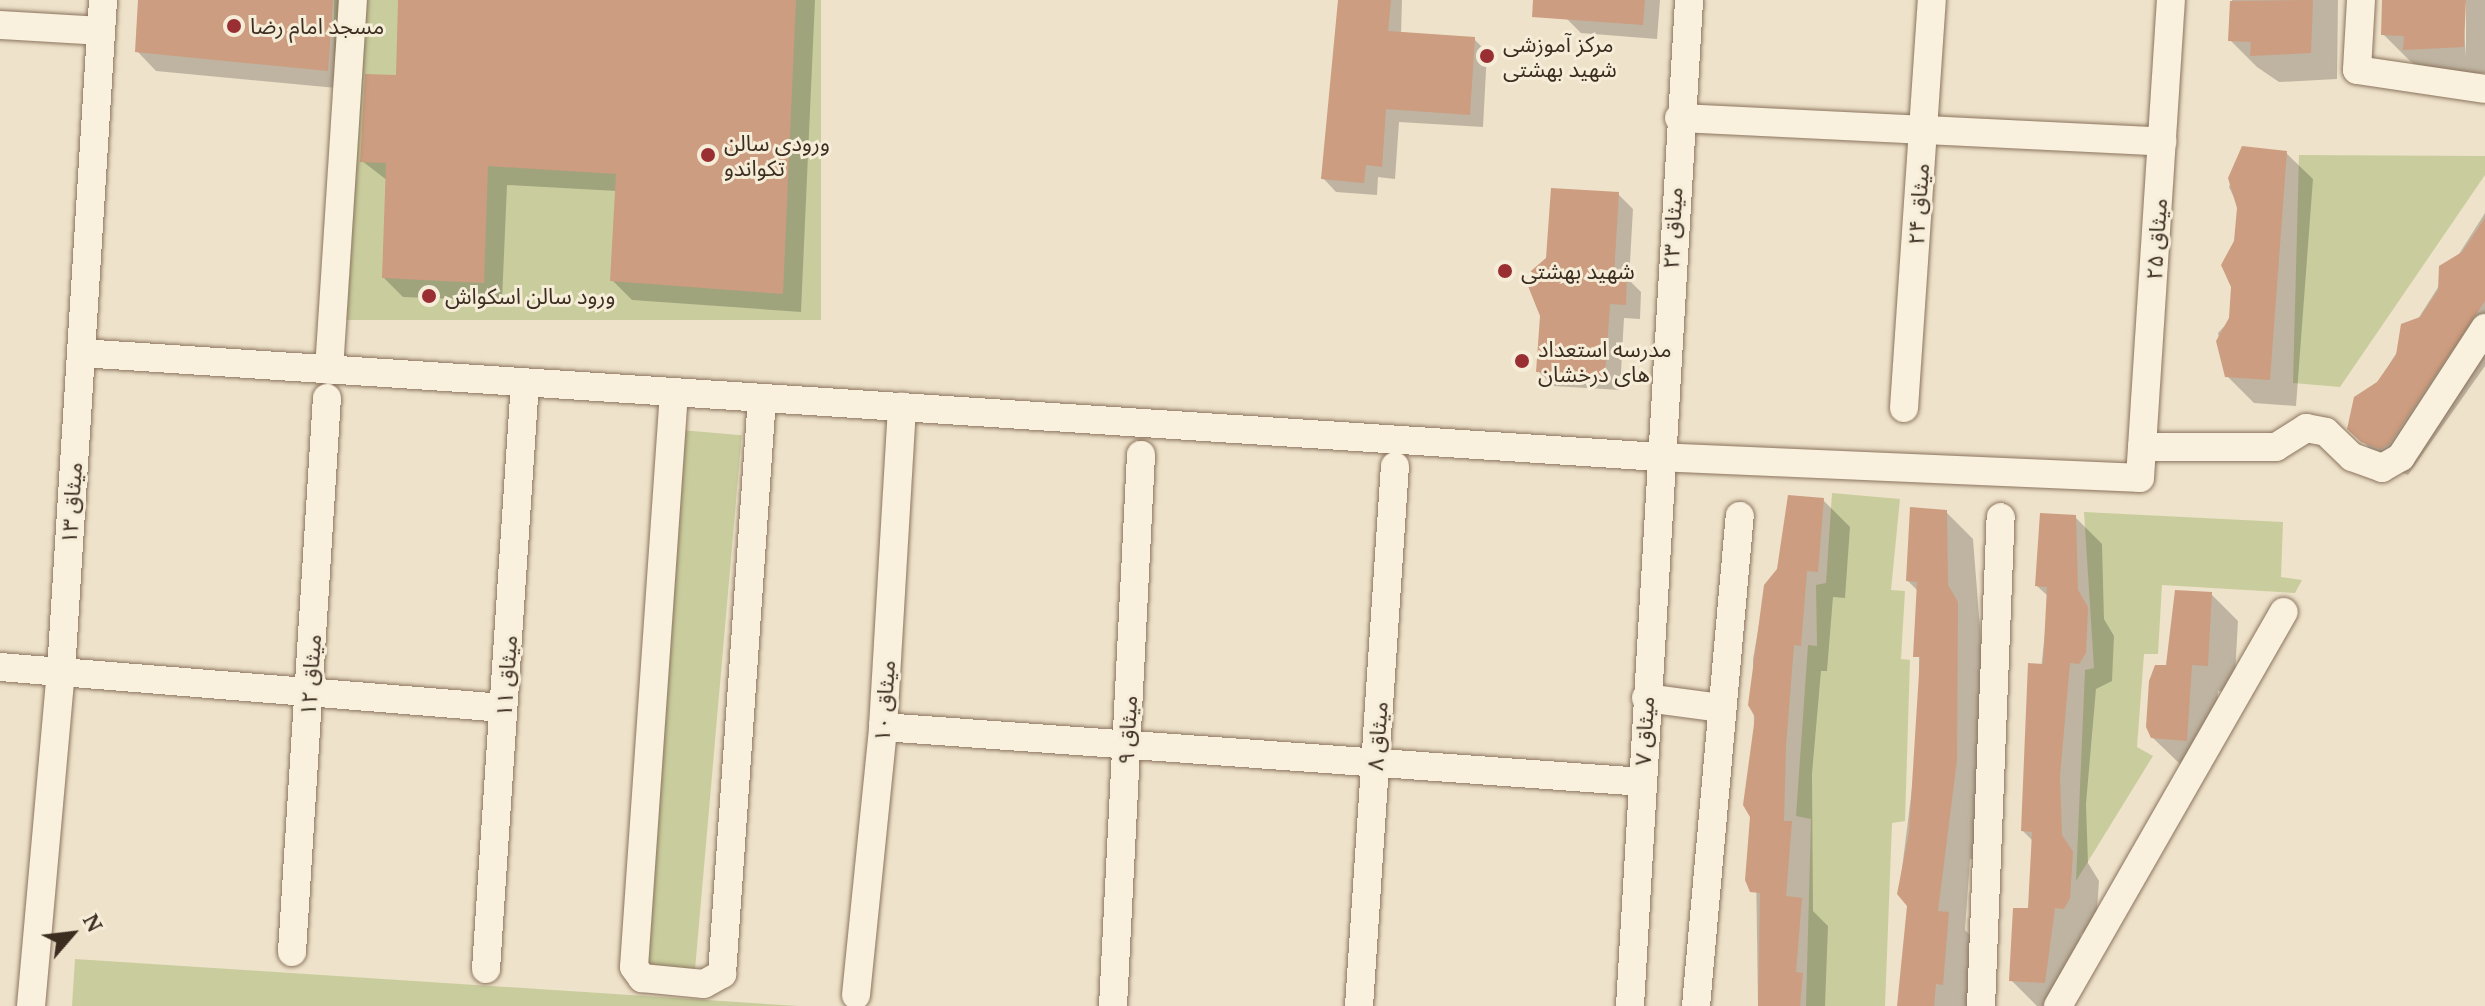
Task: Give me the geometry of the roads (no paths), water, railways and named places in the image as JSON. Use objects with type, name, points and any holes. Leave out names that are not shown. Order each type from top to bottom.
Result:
[{"type":"street","name":"میثاق ۱۳","points":[[31,1006],[61,672],[103,0]]},
{"type":"street","points":[[329,370],[353,0]]},
{"type":"street","name":"میثاق ۲۳","points":[[1659,457],[1689,0]]},
{"type":"street","name":"میثاق ۲۴","points":[[1904,408],[1932,0]]},
{"type":"street","name":"میثاق ۲۵","points":[[1659,457],[2140,478],[2171,0]]},
{"type":"street","points":[[2361,0],[2357,70],[2485,89]]},
{"type":"street","points":[[0,25],[101,31]]},
{"type":"street","points":[[1679,118],[2162,142]]},
{"type":"street","points":[[2142,447],[2276,447],[2306,428],[2326,432],[2352,457],[2382,468],[2401,457],[2485,328]]},
{"type":"street","points":[[81,353],[1659,457]]},
{"type":"street","name":"میثاق ۱۱","points":[[486,969],[525,382]]},
{"type":"street","points":[[674,392],[634,967],[642,978],[704,984],[722,974],[762,398]]},
{"type":"street","name":"میثاق ۱۲","points":[[292,952],[327,398]]},
{"type":"street","name":"میثاق ۱۰","points":[[856,995],[883,727],[902,407]]},
{"type":"street","name":"میثاق ۹","points":[[1113,1006],[1141,455]]},
{"type":"street","name":"میثاق ۷","points":[[1630,1006],[1659,457]]},
{"type":"street","name":"میثاق ۸","points":[[1359,1006],[1395,466]]},
{"type":"street","points":[[1696,1006],[1740,516]]},
{"type":"street","points":[[1981,1006],[2001,517]]},
{"type":"street","points":[[2058,1006],[2284,612]]},
{"type":"street","points":[[0,667],[503,708]]},
{"type":"street","points":[[1646,698],[1721,708]]},
{"type":"street","points":[[883,727],[1375,760],[1642,782]]},
{"type":"place","name":"مسجد امام رضا","points":[[234,26]]},
{"type":"place","name":"مرکز آموزشی شهید بهشتی","points":[[1487,56]]},
{"type":"place","name":"ورودی سالن تکواندو","points":[[708,155]]},
{"type":"place","name":"شهید بهشتی","points":[[1505,271]]},
{"type":"place","name":"ورود سالن اسکواش","points":[[429,296]]},
{"type":"place","name":"مدرسه استعداد های درخشان","points":[[1522,361]]}]
